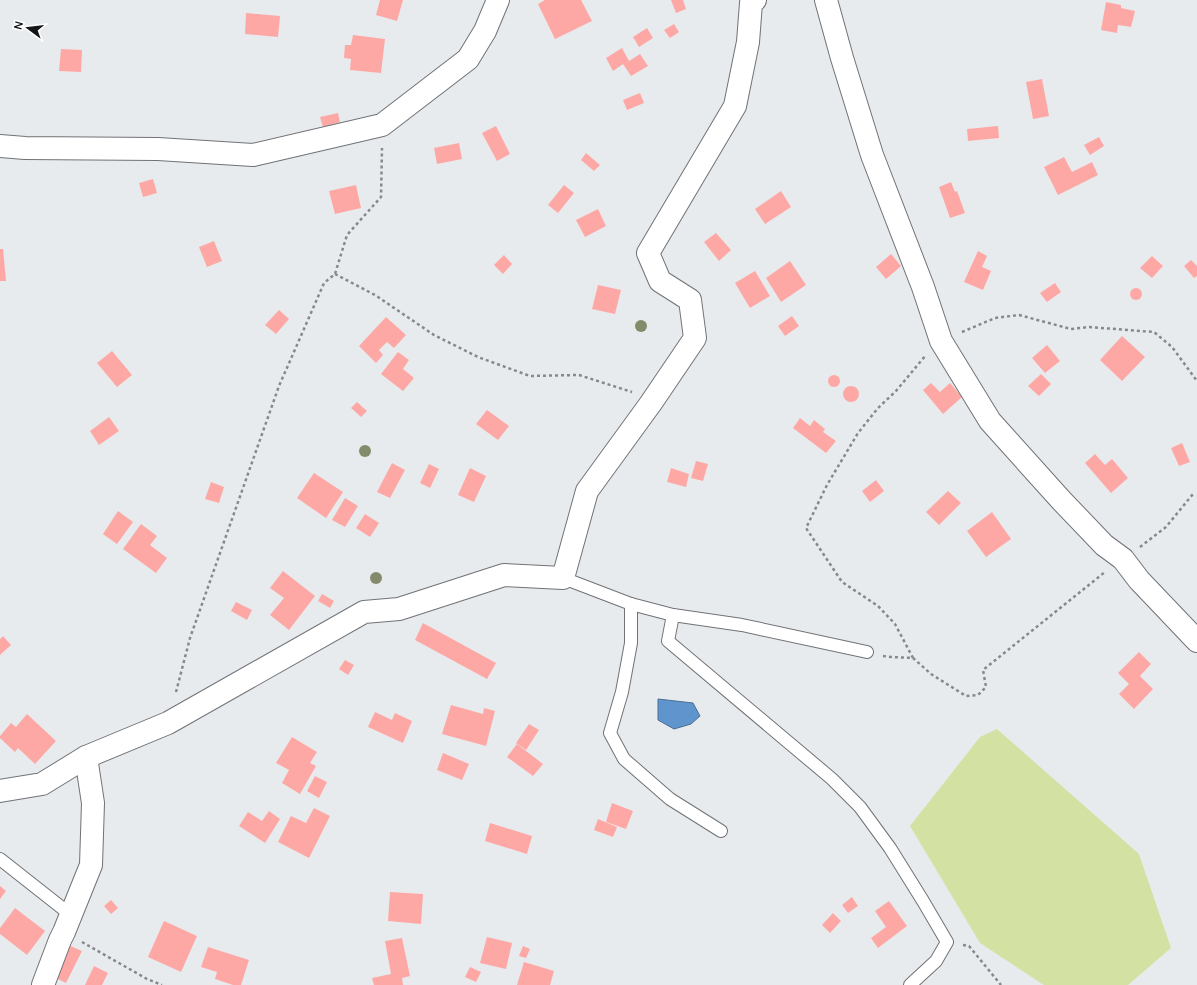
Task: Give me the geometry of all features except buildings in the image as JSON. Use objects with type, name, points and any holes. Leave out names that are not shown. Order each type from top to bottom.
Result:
[{"type":"street","points":[[0,146],[25,148],[158,149],[253,155],[382,125],[468,59],[485,31],[498,0]]},
{"type":"street","points":[[0,791],[42,784],[86,757],[168,723],[364,612],[399,609],[504,575],[563,578],[587,491],[652,403],[695,338],[690,300],[660,281],[648,253],[736,106],[748,42],[751,3],[755,0]]},
{"type":"street","points":[[826,0],[872,155],[923,287],[940,340],[990,420],[1060,500],[1104,545],[1123,559],[1139,580],[1197,641]]},
{"type":"street","points":[[43,985],[91,865],[93,803],[86,757]]},
{"type":"lane","points":[[563,578],[631,604],[673,615],[742,625],[867,652]]},
{"type":"lane","points":[[631,604],[631,643],[622,692],[610,733],[624,759],[670,799],[721,830]]},
{"type":"lane","points":[[673,615],[668,641],[832,779],[860,807],[890,848],[947,942],[936,961],[910,985]]},
{"type":"lane","points":[[0,859],[68,923]]},
{"type":"path","points":[[168,723],[190,638],[220,556],[278,386],[324,283],[335,274],[347,235],[381,197],[382,125]]},
{"type":"path","points":[[335,274],[375,295],[434,335],[478,357],[530,376],[580,375],[631,391],[652,403]]},
{"type":"path","points":[[1193,494],[1166,527],[1123,559],[983,670],[986,687],[978,695],[966,696],[931,674],[913,658],[895,624],[878,606],[842,582],[806,528],[826,485],[858,433],[878,408],[896,392],[940,340],[995,318],[1019,315],[1071,329],[1089,327],[1154,332],[1172,348],[1197,381]]},
{"type":"path","points":[[867,652],[891,657],[913,658]]},
{"type":"path","points":[[68,923],[147,979],[162,985]]},
{"type":"path","points":[[947,942],[969,946],[1002,985]]},
{"type":"green space","points":[[997,729],[1139,854],[1171,948],[1128,985],[1044,985],[980,943],[910,826],[980,737]]},
{"type":"water","points":[[658,699],[693,703],[700,716],[691,724],[674,729],[658,720]]}]
